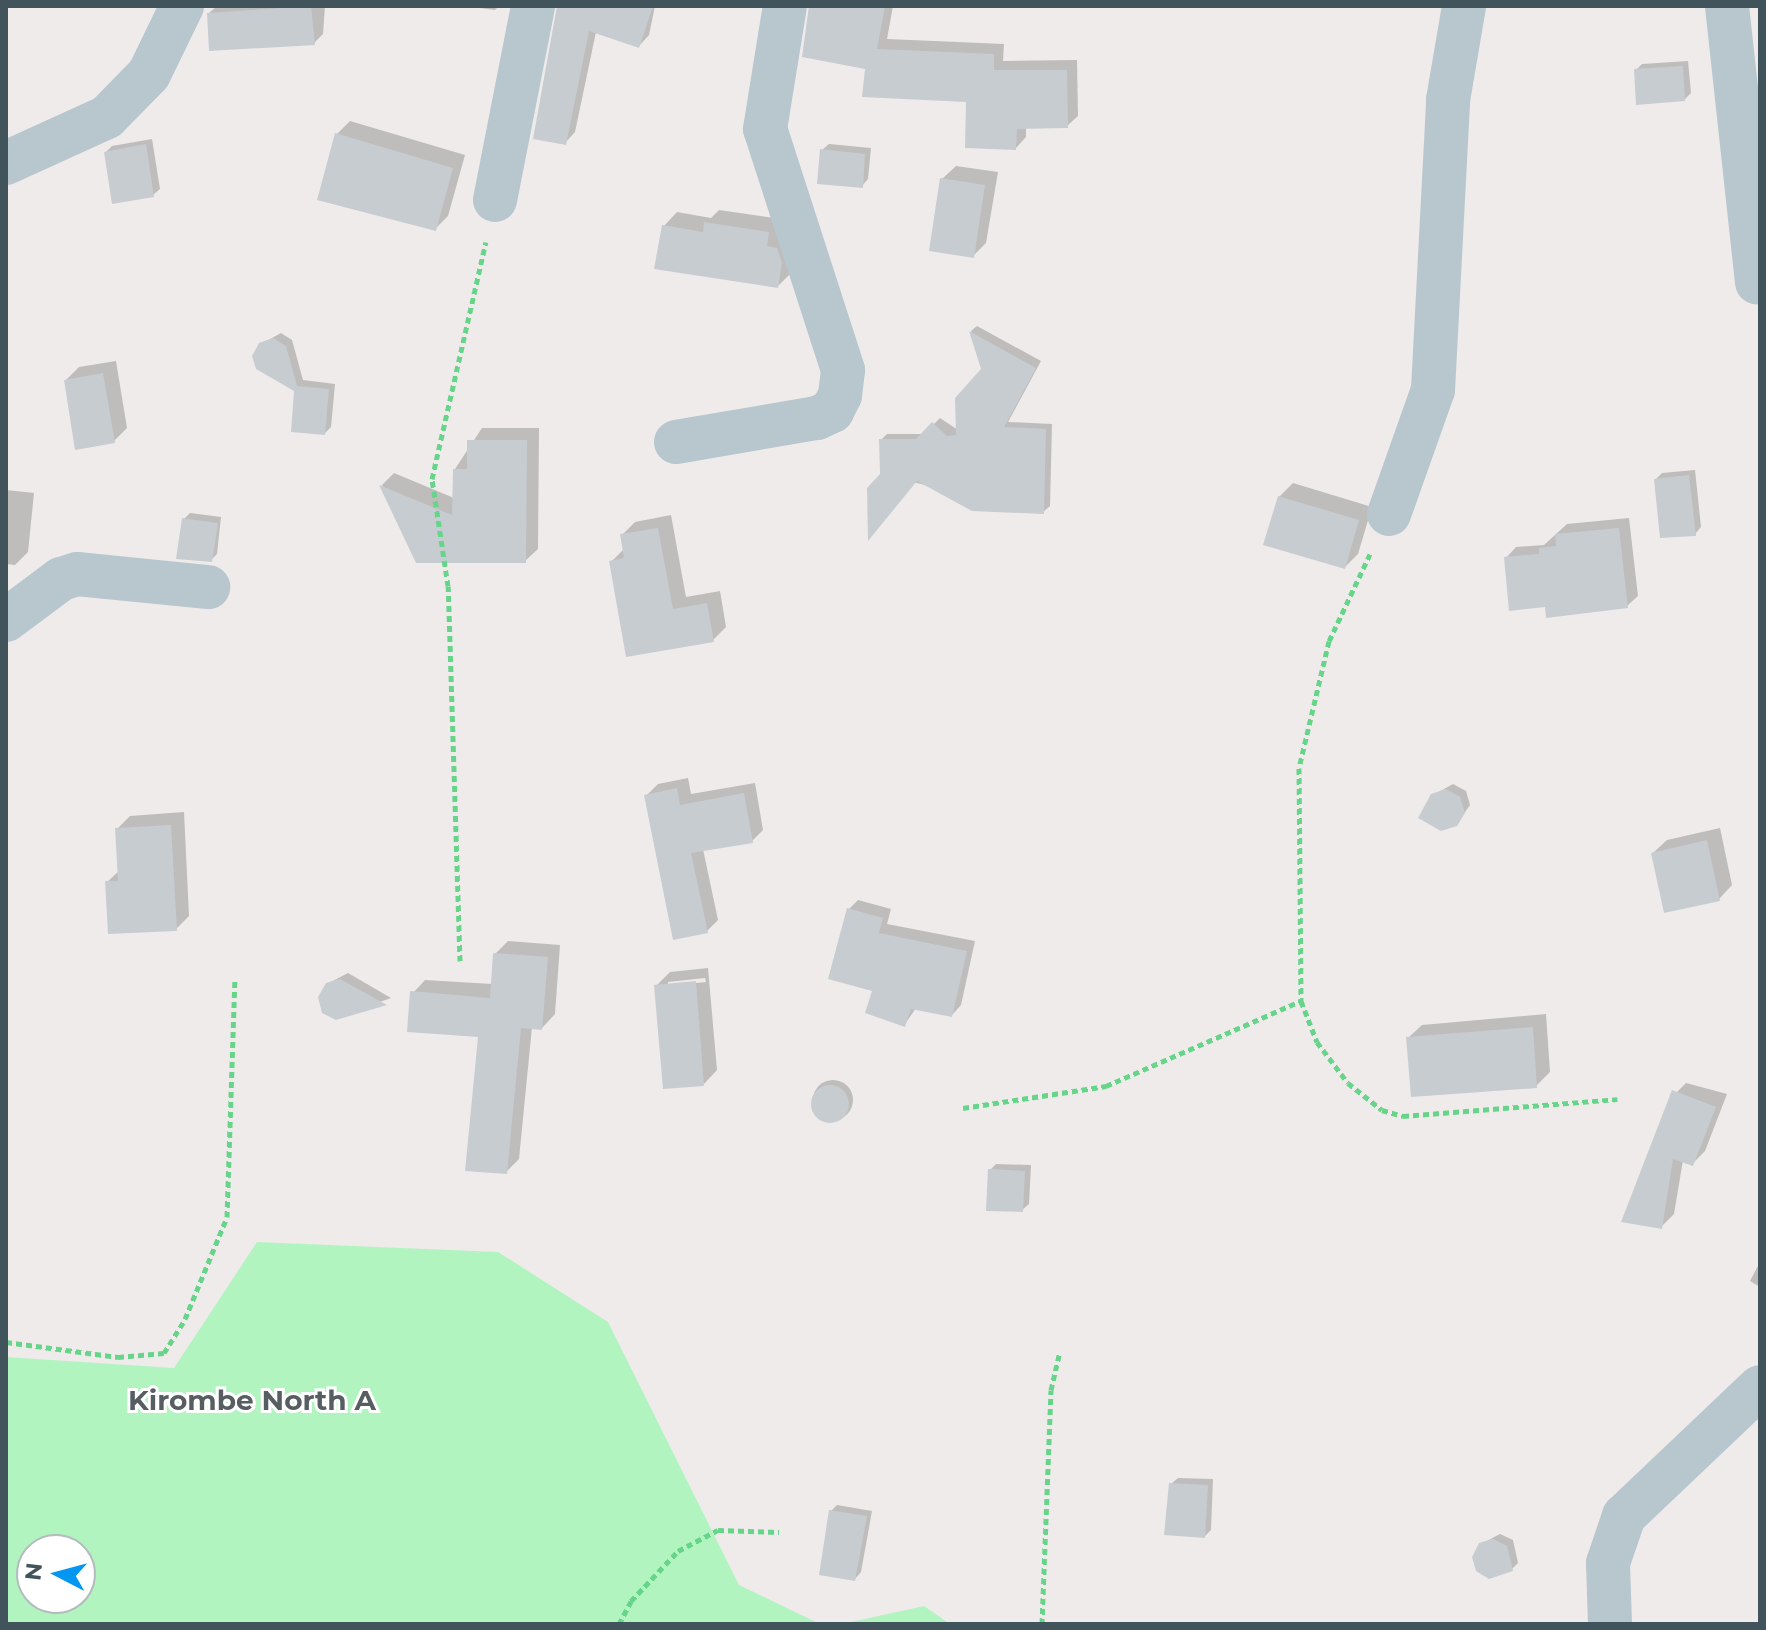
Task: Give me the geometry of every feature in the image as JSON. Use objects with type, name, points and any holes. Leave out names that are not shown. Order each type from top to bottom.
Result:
[{"type":"street","points":[[6,163],[107,117],[149,74],[182,6]]},
{"type":"street","points":[[495,200],[533,6]]},
{"type":"street","points":[[676,442],[817,418],[832,411],[840,395],[843,370],[765,129],[785,6]]},
{"type":"street","points":[[1389,514],[1433,390],[1448,100],[1464,6]]},
{"type":"street","points":[[1727,6],[1757,282]]},
{"type":"street","points":[[6,620],[61,579],[77,574],[208,587]]},
{"type":"street","points":[[1610,1624],[1608,1563],[1624,1516],[1760,1387]]},
{"type":"path","points":[[460,961],[448,586],[432,479],[495,200]]},
{"type":"path","points":[[1389,514],[1329,641],[1299,768],[1301,1001],[1317,1042],[1348,1083],[1382,1110],[1403,1116],[1617,1099]]},
{"type":"path","points":[[6,1342],[118,1357],[164,1353],[185,1319],[227,1217],[235,981]]},
{"type":"path","points":[[963,1108],[1106,1086],[1301,1001]]},
{"type":"path","points":[[1042,1624],[1051,1390],[1059,1355]]},
{"type":"path","points":[[619,1624],[631,1601],[678,1551],[718,1530],[779,1532]]},
{"type":"green space","points":[[257,1242],[498,1252],[608,1322],[739,1585],[820,1624],[6,1624],[6,1357],[174,1368]]},
{"type":"green space","points":[[924,1606],[950,1624],[842,1624]]},
{"type":"building","points":[[311,6],[315,45],[209,51],[207,13]]},
{"type":"building","points":[[557,6],[653,6],[639,48],[589,31],[566,145],[533,139]]},
{"type":"building","points":[[809,6],[885,6],[877,49],[994,54],[994,70],[1067,70],[1068,128],[1017,129],[1016,150],[965,148],[966,102],[862,97],[865,69],[802,57]]},
{"type":"building","points":[[1683,66],[1685,101],[1636,105],[1634,69]]},
{"type":"building","points":[[335,133],[453,168],[436,231],[317,200]]},
{"type":"building","points":[[146,144],[154,197],[112,204],[104,152]]},
{"type":"building","points":[[820,149],[865,154],[863,188],[817,184]]},
{"type":"building","points":[[940,178],[985,185],[974,258],[929,251]]},
{"type":"building","points":[[704,222],[769,232],[767,246],[777,248],[782,263],[778,288],[654,269],[662,225],[703,232]]},
{"type":"building","points":[[969,331],[1036,368],[1004,427],[1046,429],[1044,514],[972,511],[917,481],[868,541],[867,488],[880,474],[879,439],[916,439],[932,422],[947,436],[956,435],[955,398],[981,369]]},
{"type":"building","points":[[273,338],[286,346],[297,386],[329,389],[325,435],[291,432],[294,391],[256,369],[252,356],[259,343]]},
{"type":"building","points":[[103,373],[115,443],[75,450],[64,380]]},
{"type":"building","points":[[467,440],[527,440],[526,563],[416,563],[379,485],[452,515],[453,469],[467,469]]},
{"type":"building","points":[[1689,475],[1696,536],[1660,538],[1654,479]]},
{"type":"building","points":[[1278,496],[1359,520],[1345,569],[1263,545]]},
{"type":"building","points":[[182,518],[218,523],[212,562],[176,559]]},
{"type":"building","points":[[658,528],[673,609],[707,603],[714,642],[626,657],[609,561],[624,558],[620,534]]},
{"type":"building","points":[[1619,528],[1628,608],[1546,618],[1545,607],[1509,611],[1504,557],[1539,554],[1539,548],[1556,546],[1555,534]]},
{"type":"building","points":[[677,788],[680,805],[744,793],[753,843],[691,853],[708,933],[673,940],[644,795]]},
{"type":"building","points":[[1446,789],[1460,797],[1465,813],[1457,826],[1441,831],[1418,818],[1431,794]]},
{"type":"building","points":[[171,825],[177,931],[108,934],[105,881],[118,881],[115,828]]},
{"type":"building","points":[[1707,840],[1720,901],[1664,913],[1651,853]]},
{"type":"building","points":[[847,908],[883,918],[879,933],[967,951],[952,1017],[911,1009],[905,1027],[865,1013],[872,991],[828,979]]},
{"type":"building","points":[[493,953],[548,957],[542,1030],[521,1028],[507,1174],[465,1171],[478,1037],[407,1032],[410,991],[490,998]]},
{"type":"building","points":[[340,979],[387,1005],[336,1020],[322,1013],[318,997],[326,983]]},
{"type":"building","points":[[696,981],[704,1086],[663,1089],[654,985]]},
{"type":"building","points":[[1533,1027],[1537,1088],[1411,1097],[1406,1037]]},
{"type":"building","points":[[830,1085],[843,1091],[849,1104],[843,1117],[830,1123],[817,1117],[811,1104],[817,1091]]},
{"type":"building","points":[[1672,1090],[1716,1107],[1693,1166],[1673,1159],[1662,1229],[1621,1222]]},
{"type":"building","points":[[988,1169],[1025,1171],[1023,1212],[986,1211]]},
{"type":"building","points":[[1169,1483],[1208,1485],[1205,1538],[1164,1535]]},
{"type":"building","points":[[829,1510],[867,1516],[855,1581],[819,1575]]},
{"type":"building","points":[[1493,1539],[1507,1546],[1513,1571],[1489,1579],[1476,1571],[1472,1557],[1479,1543]]},
{"type":"district","name":"Kirombe North A","points":[[252,1400]]}]
